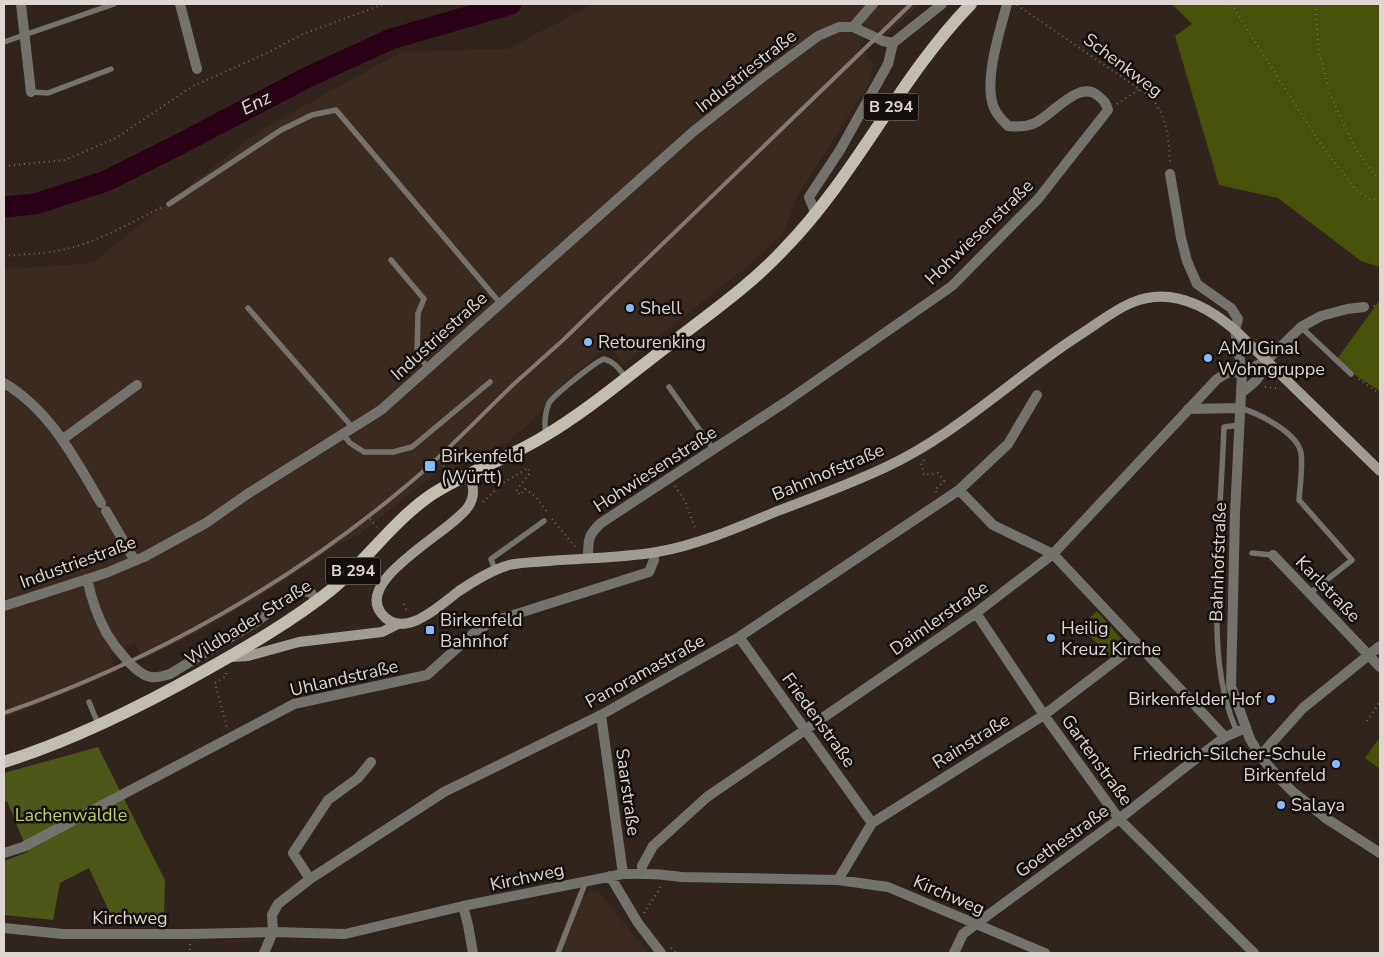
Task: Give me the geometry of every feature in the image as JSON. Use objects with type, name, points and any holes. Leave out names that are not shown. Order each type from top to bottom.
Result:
[{"type":"main road","name":"Wildbader Straße","points":[[4,762],[100,726],[229,657],[290,619],[317,601],[354,570],[390,530],[431,496],[546,435],[626,378],[717,309],[784,250],[816,215],[843,179],[928,53],[971,4]]},
{"type":"main road","name":"Bahnhofstraße","points":[[229,657],[248,656],[299,642],[382,632],[398,624],[409,624],[424,617],[467,586],[495,570],[509,565],[654,553],[700,541],[818,496],[887,466],[948,430],[991,401],[1056,350],[1110,315],[1132,302],[1152,298],[1167,297],[1187,300],[1214,313],[1235,330],[1380,471]]},
{"type":"main road","points":[[398,624],[388,620],[381,614],[378,607],[377,593],[380,585],[393,570],[456,520],[469,506],[473,492],[469,475]]},
{"type":"street","points":[[21,4],[31,92]]},
{"type":"street","points":[[180,4],[197,69]]},
{"type":"street","points":[[873,4],[852,27],[883,41],[893,43]]},
{"type":"street","points":[[816,215],[809,197],[840,150],[888,64],[893,43],[942,4]]},
{"type":"street","points":[[1007,4],[994,55],[990,88],[994,107],[999,117],[1008,126],[1019,128],[1035,123],[1080,91],[1092,91],[1107,103],[1108,110]]},
{"type":"street","name":"Industriestraße","points":[[4,606],[135,561],[206,523],[246,495],[381,410],[694,132],[760,78],[818,36],[839,27],[852,27]]},
{"type":"street","name":"Hohwiesenstraße","points":[[588,558],[588,542],[591,532],[601,523],[714,450],[790,405],[952,286],[1038,199],[1108,110]]},
{"type":"street","name":"Bahnhofstraße","points":[[1170,174],[1181,238],[1187,261],[1197,284],[1231,308],[1238,319],[1235,330],[1242,373],[1235,514],[1231,686],[1241,730],[1250,739],[1260,756],[1293,792],[1309,801],[1327,819],[1380,853]]},
{"type":"street","points":[[1242,373],[1266,361],[1301,327],[1321,316],[1347,308],[1364,307]]},
{"type":"street","points":[[1241,393],[1262,374],[1266,361]]},
{"type":"street","name":"Daimlerstraße","points":[[642,873],[642,866],[653,846],[701,802],[976,613],[1053,554],[1217,378],[1229,372],[1242,373]]},
{"type":"street","points":[[5,384],[38,410],[63,439],[135,561]]},
{"type":"street","points":[[63,439],[137,385]]},
{"type":"street","name":"Panoramastraße","points":[[264,953],[274,932],[272,915],[278,904],[310,879],[444,792],[601,715],[739,637],[959,490],[1008,444],[1037,394]]},
{"type":"street","points":[[1188,408],[1240,408]]},
{"type":"street","points":[[959,490],[993,525],[1053,554],[1225,737]]},
{"type":"street","name":"Uhlandstraße","points":[[4,853],[23,847],[294,704],[427,675],[476,631],[490,622],[649,572],[654,560],[654,553]]},
{"type":"street","name":"Karlstraße","points":[[1272,554],[1380,667]]},
{"type":"street","points":[[87,579],[90,592],[107,634],[134,668],[151,677],[161,677],[170,674],[256,622],[297,592],[305,591],[311,593],[317,601]]},
{"type":"street","name":"Gartenstraße","points":[[976,613],[992,631],[1044,715],[1119,819],[1254,953]]},
{"type":"street","name":"Friedenstraße","points":[[739,637],[872,823]]},
{"type":"street","name":"Rainstraße","points":[[838,880],[872,823],[1044,715],[1137,644]]},
{"type":"street","points":[[1260,756],[1304,708],[1380,646]]},
{"type":"street","name":"Saarstraße","points":[[601,715],[623,874]]},
{"type":"street","name":"Goethestraße","points":[[954,953],[962,934],[1119,819],[1225,737],[1241,730]]},
{"type":"street","points":[[310,879],[293,853],[328,800],[358,778],[371,762]]},
{"type":"street","name":"Kirchweg","points":[[4,928],[62,934],[274,932],[345,934],[463,906],[610,876],[642,873],[682,877],[838,880],[888,887],[1045,953]]},
{"type":"street","points":[[610,876],[638,923],[661,953]]},
{"type":"street","points":[[463,906],[473,953]]},
{"type":"lane","points":[[4,42],[114,4]]},
{"type":"lane","points":[[31,92],[48,93],[111,69]]},
{"type":"lane","points":[[169,204],[281,130],[312,115],[336,110],[500,303]]},
{"type":"lane","points":[[391,260],[424,299],[418,313],[418,355],[428,367]]},
{"type":"lane","points":[[248,308],[353,428]]},
{"type":"lane","points":[[1301,327],[1350,374]]},
{"type":"lane","points":[[546,435],[544,425],[550,403],[593,364],[604,359],[610,361],[614,363],[626,378]]},
{"type":"lane","points":[[343,434],[350,443],[364,452],[394,452],[412,447],[490,382]]},
{"type":"lane","points":[[669,387],[714,450]]},
{"type":"lane","points":[[1240,408],[1254,412],[1272,422],[1295,441],[1301,452],[1300,500],[1352,560],[1310,593]]},
{"type":"lane","points":[[1240,425],[1224,427],[1219,497],[1217,586],[1218,664],[1228,711],[1241,730]]},
{"type":"lane","points":[[495,570],[491,560],[544,521]]},
{"type":"lane","points":[[1252,553],[1272,554]]},
{"type":"lane","points":[[89,702],[100,726]]},
{"type":"lane","points":[[558,953],[586,881]]},
{"type":"path","points":[[4,166],[65,160],[116,138],[193,86],[265,54],[304,34],[384,4]]},
{"type":"path","name":"Schenkweg","points":[[1015,4],[1151,97],[1161,109],[1169,144],[1170,174]]},
{"type":"path","points":[[1231,4],[1320,143],[1355,189],[1370,199],[1380,201]]},
{"type":"path","points":[[1315,4],[1319,52],[1330,94],[1355,148],[1373,173],[1380,179]]},
{"type":"path","points":[[1108,110],[1140,89]]},
{"type":"path","points":[[4,256],[50,252],[68,248],[121,228],[169,204]]},
{"type":"path","points":[[1350,374],[1380,394]]},
{"type":"path","points":[[1254,383],[1259,390],[1265,387],[1275,387],[1286,393],[1293,386]]},
{"type":"path","points":[[925,459],[921,464],[924,475],[938,473],[944,481],[935,490],[938,494]]},
{"type":"path","points":[[440,462],[448,472]]},
{"type":"path","points":[[491,464],[503,483]]},
{"type":"path","points":[[469,506],[481,504],[503,483],[528,468],[530,472],[516,490],[520,495],[525,489],[535,496],[571,543],[588,558]]},
{"type":"path","points":[[670,478],[685,501],[700,541]]},
{"type":"path","points":[[370,519],[378,528]]},
{"type":"path","points":[[404,604],[407,611]]},
{"type":"path","points":[[226,676],[215,683],[229,738]]},
{"type":"path","points":[[1367,720],[1380,702]]},
{"type":"path","points":[[643,915],[662,887],[662,880]]},
{"type":"shaded area","points":[[593,4],[920,4],[889,32],[877,28],[860,44],[866,56],[873,63],[870,82],[794,202],[784,232],[753,262],[623,365],[609,346],[564,383],[532,421],[509,441],[451,470],[446,465],[359,535],[339,544],[262,595],[201,631],[143,660],[135,643],[110,655],[117,672],[4,718],[4,269],[92,263],[259,131],[401,52],[508,49]]},
{"type":"shaded area","points":[[589,890],[599,892],[648,953],[554,953],[577,893],[585,897]]},
{"type":"green space","points":[[1172,4],[1380,4],[1380,267],[1361,261],[1278,198],[1219,185],[1175,36],[1192,24]]},
{"type":"green space","points":[[1380,300],[1380,391],[1352,373],[1337,359]]},
{"type":"green space","points":[[1097,611],[1124,642],[1107,657],[1089,634],[1087,621]]},
{"type":"green space","points":[[1380,737],[1380,769],[1365,758]]},
{"type":"green space","name":"Lachenwäldle","points":[[98,747],[165,880],[164,920],[114,922],[89,868],[60,883],[53,920],[4,915],[4,861],[28,852],[7,801],[4,802],[4,773]]},
{"type":"waterway","name":"Enz","points":[[4,207],[35,204],[106,181],[308,77],[391,39],[511,4]]},
{"type":"railway","points":[[4,713],[113,669],[166,644],[218,616],[269,586],[366,518],[412,481],[452,445],[911,4]]},
{"type":"place","name":"Shell","points":[[630,308]]},
{"type":"place","name":"Retourenking","points":[[588,342]]},
{"type":"place","name":"AMJ Ginal Wohngruppe","points":[[1208,358]]},
{"type":"place","name":"Birkenfeld (Württ)","points":[[430,466]]},
{"type":"place","name":"Birkenfeld Bahnhof","points":[[430,630]]},
{"type":"place","name":"Heilig Kreuz Kirche","points":[[1051,638]]},
{"type":"place","name":"Birkenfelder Hof","points":[[1271,699]]},
{"type":"place","name":"Friedrich-Silcher-Schule Birkenfeld","points":[[1336,764]]},
{"type":"place","name":"Salaya","points":[[1281,805]]}]
